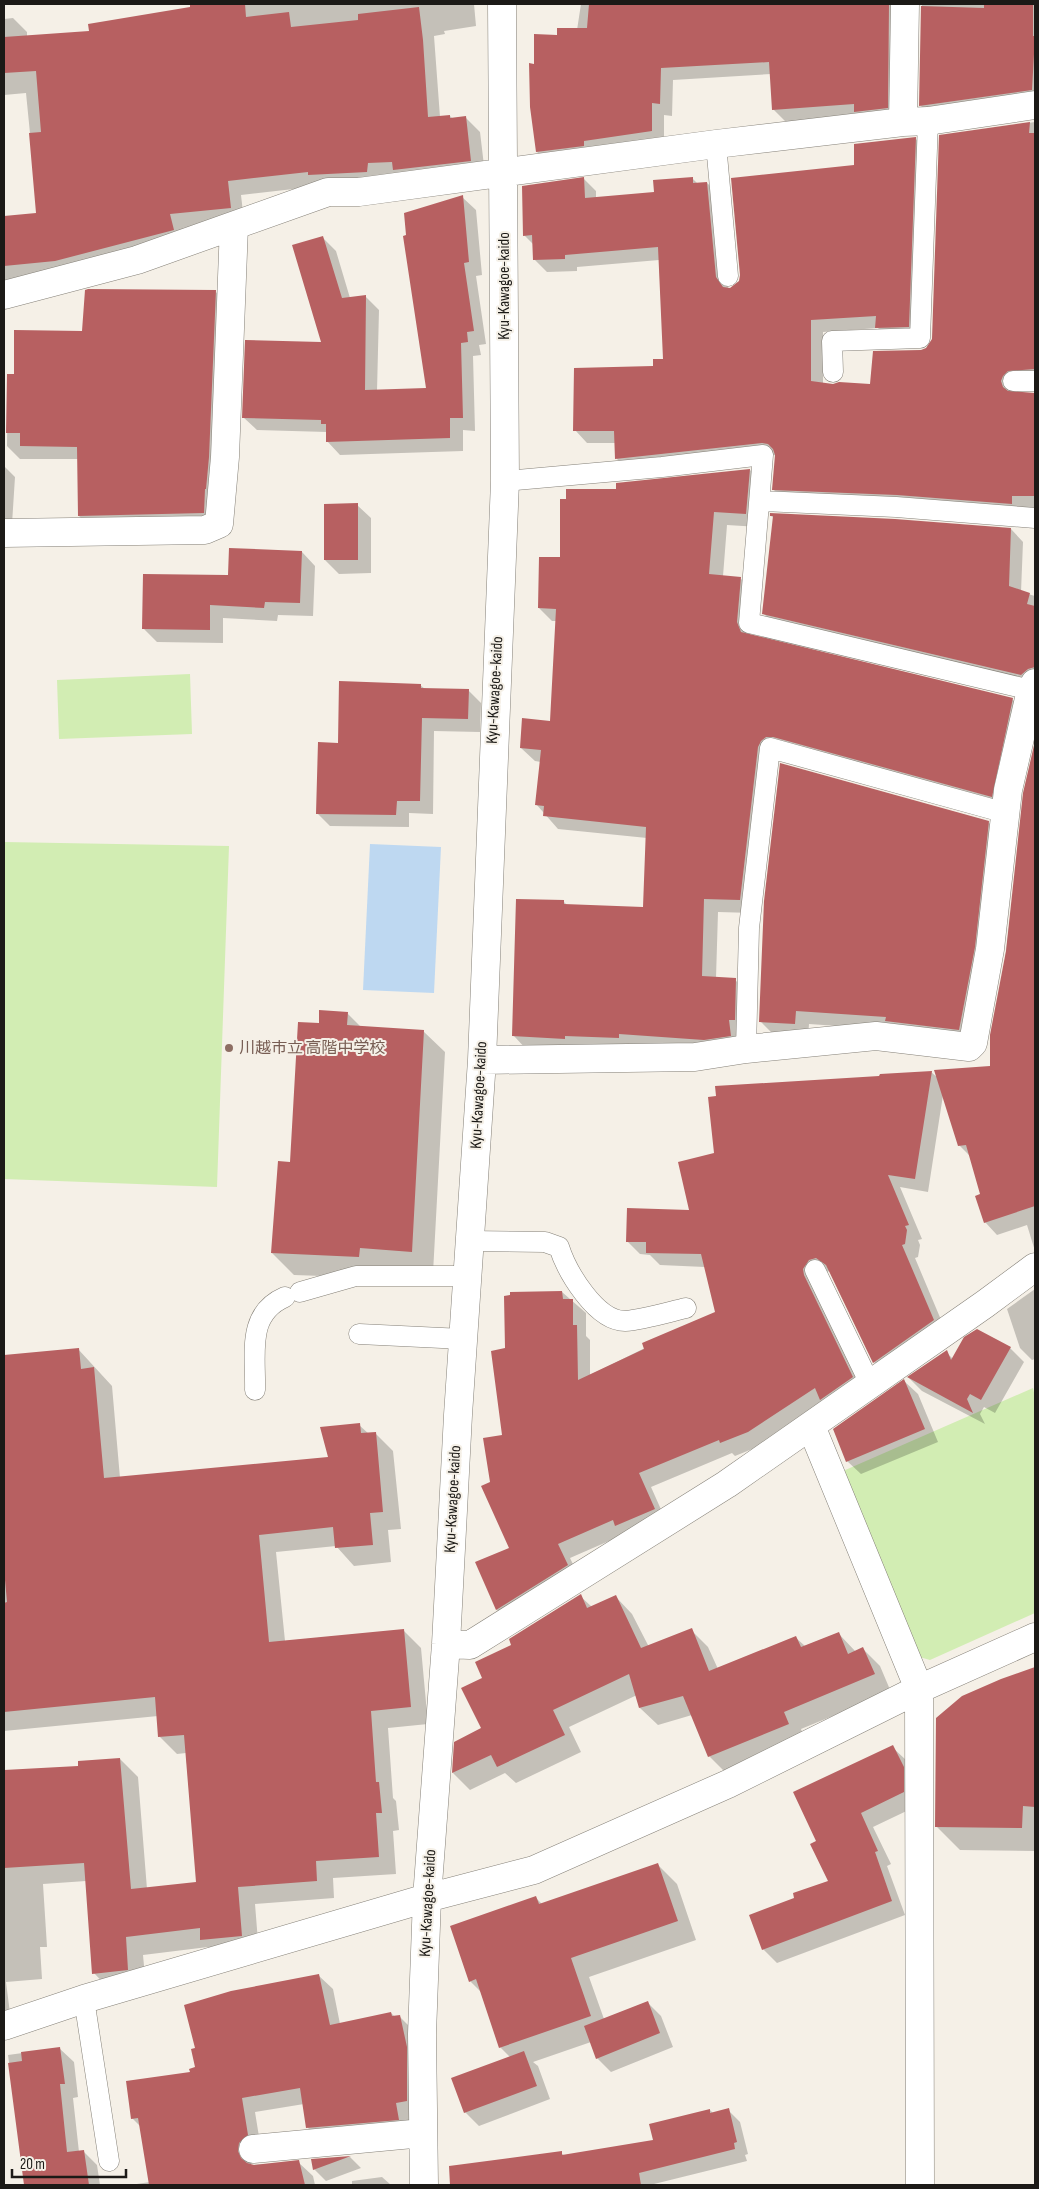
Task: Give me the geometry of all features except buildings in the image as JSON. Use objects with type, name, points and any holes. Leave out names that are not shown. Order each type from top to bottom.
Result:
[{"type":"street","name":"Kyu-Kawagoe-kaido","points":[[424,2185],[422,2034],[427,1898],[446,1644],[469,1241],[482,1060],[505,481],[502,4]]},
{"type":"street","points":[[904,4],[916,122]]},
{"type":"street","points":[[4,294],[137,260],[328,192],[359,192],[716,144],[916,122],[1035,105]]},
{"type":"street","points":[[4,533],[205,530],[220,524],[226,457],[234,226]]},
{"type":"street","points":[[482,1060],[695,1057],[746,1049],[876,1036],[969,1047],[973,1043],[990,949],[1008,790],[1033,687]]},
{"type":"street","points":[[446,1644],[470,1645],[726,1484],[1035,1267]]},
{"type":"street","points":[[811,1426],[919,1689],[920,2185]]},
{"type":"street","points":[[4,2026],[84,1999],[427,1898],[534,1870],[728,1784],[919,1689],[1035,1637]]},
{"type":"street","points":[[253,2149],[423,2133]]},
{"type":"lane","points":[[833,372],[832,341],[920,338],[916,122]]},
{"type":"lane","points":[[716,144],[728,276]]},
{"type":"lane","points":[[1013,381],[1035,381]]},
{"type":"lane","points":[[505,481],[652,468],[763,455],[761,500],[749,623],[1033,687]]},
{"type":"lane","points":[[761,500],[896,507],[1035,518]]},
{"type":"lane","points":[[746,1049],[749,928],[770,748],[1006,813]]},
{"type":"lane","points":[[469,1241],[546,1242],[559,1248],[566,1267],[586,1297],[611,1318],[625,1321],[686,1308]]},
{"type":"lane","points":[[815,1270],[870,1384]]},
{"type":"lane","points":[[256,1390],[256,1338],[262,1314],[272,1302],[356,1276],[467,1276]]},
{"type":"lane","points":[[359,1334],[463,1339]]},
{"type":"lane","points":[[84,1999],[109,2161]]},
{"type":"green space","points":[[190,674],[192,734],[59,739],[57,680]]},
{"type":"green space","points":[[4,842],[229,846],[217,1187],[4,1179]]},
{"type":"green space","points":[[1033,1388],[1035,1397],[1035,1613],[930,1660],[916,1656],[843,1471]]},
{"type":"water","points":[[370,844],[441,847],[434,993],[363,990]]},
{"type":"place","name":"川越市立 高階中学校","points":[[229,1048]]}]
